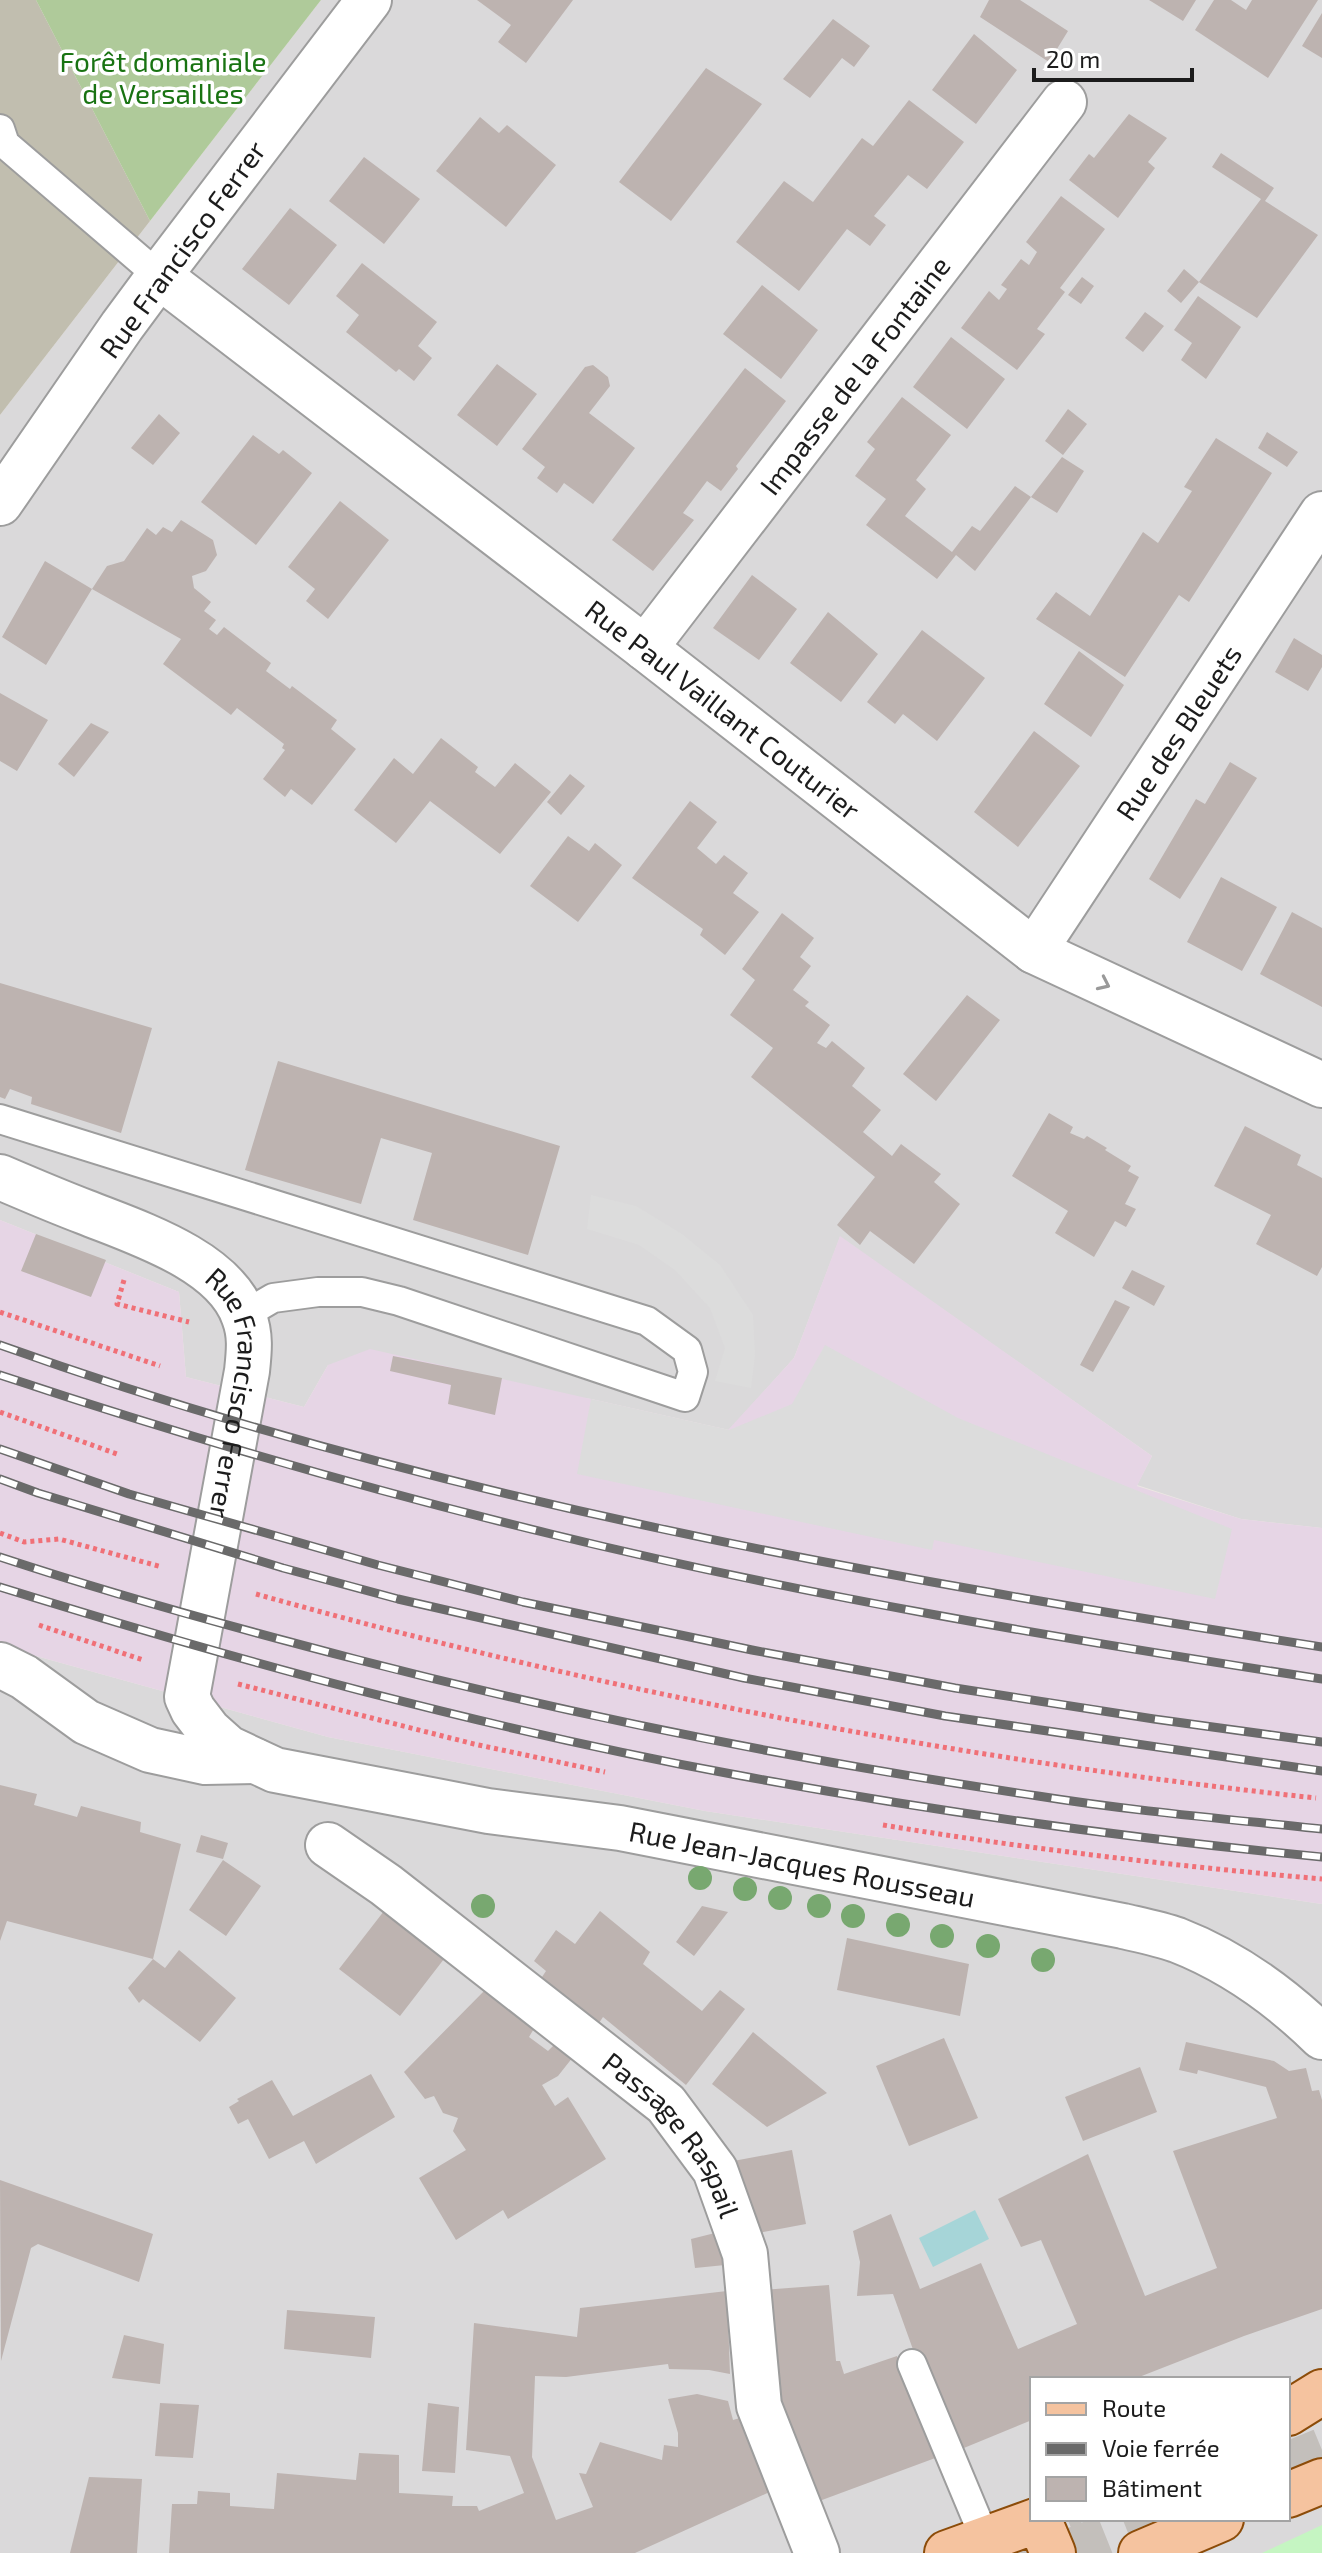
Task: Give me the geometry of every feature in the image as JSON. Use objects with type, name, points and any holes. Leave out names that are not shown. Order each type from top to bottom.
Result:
[{"type":"main road","points":[[1290,2412],[1322,2392]]},
{"type":"main road","points":[[1290,2494],[1322,2481]]},
{"type":"main road","points":[[966,2547],[1035,2521]]},
{"type":"main road","points":[[1041,2521],[1053,2553]]},
{"type":"main road","points":[[1131,2521],[1141,2553],[1216,2521]]},
{"type":"street","name":"Rue Francisco Ferrer","points":[[0,503],[122,326],[369,0]]},
{"type":"street","name":"Impasse de la Fontaine","points":[[645,648],[1064,102]]},
{"type":"street","name":"Rue Paul Vaillant Couturier","points":[[159,276],[1034,951],[1322,1085]]},
{"type":"street","name":"Rue des Bleuets","points":[[1034,951],[1322,514]]},
{"type":"street","name":"Rue Francisco Ferrer","points":[[0,1177],[173,1248],[207,1270],[232,1294],[244,1315],[250,1341],[247,1371],[187,1697],[209,1731],[228,1748],[255,1761]]},
{"type":"street","points":[[12,1671],[86,1722],[150,1750],[205,1762],[255,1761]]},
{"type":"street","name":"Rue Jean-Jacques Rousseau","points":[[255,1761],[275,1770],[488,1811],[620,1828],[1123,1926],[1177,1940],[1233,1968],[1279,1999],[1322,2037]]},
{"type":"street","name":"Passage Raspail","points":[[328,1845],[386,1885],[666,2104],[715,2170],[745,2254],[759,2406],[817,2553]]},
{"type":"lane","points":[[0,129],[5,144],[159,276]]},
{"type":"lane","points":[[0,1119],[647,1321],[687,1350],[693,1372],[685,1397],[399,1301],[362,1292],[318,1292],[273,1298],[244,1315]]},
{"type":"lane","points":[[912,2364],[966,2547]]},
{"type":"path","points":[[120,1294],[117,1304],[191,1323]]},
{"type":"path","points":[[0,1312],[160,1366]]},
{"type":"path","points":[[0,1412],[117,1454]]},
{"type":"path","points":[[0,1533],[24,1542],[59,1539],[163,1568]]},
{"type":"path","points":[[252,1593],[673,1698],[947,1747],[1214,1787],[1316,1798]]},
{"type":"path","points":[[28,1622],[156,1663]]},
{"type":"path","points":[[232,1682],[474,1744],[607,1773]]},
{"type":"path","points":[[875,1823],[981,1840],[1322,1879]]},
{"type":"shaded area","points":[[0,0],[36,0],[150,221],[0,415]]},
{"type":"shaded area","points":[[321,0],[1322,0],[1322,1528],[1241,1519],[1137,1485],[1152,1456],[840,1237],[794,1358],[729,1430],[591,1399],[328,1365],[304,1407],[186,1377],[179,1292],[0,1220],[0,415]]},
{"type":"shaded area","points":[[591,1195],[636,1206],[682,1234],[720,1265],[753,1315],[755,1355],[751,1388],[715,1381],[725,1348],[710,1308],[675,1270],[639,1245],[587,1229]]},
{"type":"shaded area","points":[[0,1220],[179,1292],[186,1377],[304,1407],[328,1365],[370,1349],[728,1430],[794,1358],[840,1236],[1152,1456],[1137,1486],[1241,1519],[1322,1528],[1322,1904],[705,1811],[328,1737],[0,1646]]},
{"type":"shaded area","points":[[825,1345],[958,1418],[1232,1529],[1215,1599],[934,1540],[932,1550],[577,1474],[591,1399],[729,1430],[792,1404]]},
{"type":"shaded area","points":[[0,1646],[328,1737],[705,1811],[1322,1904],[1322,2553],[0,2553]]},
{"type":"green space","name":"Forêt domaniale de Versailles","points":[[36,0],[321,0],[150,221]]},
{"type":"green space","points":[[1322,2525],[1322,2553],[1262,2553]]},
{"type":"water","points":[[975,2210],[989,2239],[933,2267],[919,2238]]},
{"type":"building","points":[[477,0],[573,0],[526,63],[498,42],[511,25]]},
{"type":"building","points":[[989,0],[1020,0],[1068,31],[1049,62],[980,17]]},
{"type":"building","points":[[1149,0],[1196,0],[1183,21]]},
{"type":"building","points":[[1214,0],[1231,0],[1246,10],[1252,0],[1318,0],[1268,78],[1195,30]]},
{"type":"building","points":[[1322,13],[1322,58],[1302,46]]},
{"type":"building","points":[[833,19],[870,46],[854,67],[842,58],[810,98],[783,79]]},
{"type":"building","points":[[974,34],[1017,70],[976,124],[932,90]]},
{"type":"building","points":[[706,68],[762,104],[671,221],[619,182]]},
{"type":"building","points":[[909,100],[964,142],[927,189],[908,175],[874,216],[886,225],[870,246],[847,229],[799,291],[736,242],[784,181],[813,202],[862,138],[873,146]]},
{"type":"building","points":[[1129,114],[1167,138],[1148,162],[1155,168],[1118,218],[1069,180],[1089,154],[1094,158]]},
{"type":"building","points":[[480,117],[499,133],[507,125],[556,165],[506,227],[436,171]]},
{"type":"building","points":[[1221,153],[1274,188],[1265,201],[1318,235],[1257,318],[1199,282],[1261,199],[1212,167]]},
{"type":"building","points":[[364,157],[420,199],[384,244],[329,201]]},
{"type":"building","points":[[1061,196],[1105,229],[1060,288],[1065,292],[1037,329],[1045,334],[1017,370],[961,328],[989,291],[999,300],[1007,289],[1001,285],[1021,259],[1029,265],[1037,252],[1026,242]]},
{"type":"building","points":[[290,208],[337,245],[289,305],[242,269]]},
{"type":"building","points":[[362,263],[437,322],[418,346],[432,358],[414,381],[399,369],[396,372],[346,332],[359,315],[336,296]]},
{"type":"building","points":[[1184,269],[1199,282],[1181,303],[1167,291]]},
{"type":"building","points":[[1082,277],[1094,286],[1081,304],[1068,295]]},
{"type":"building","points":[[762,285],[818,330],[781,379],[723,334]]},
{"type":"building","points":[[1198,296],[1241,327],[1206,379],[1181,360],[1192,343],[1174,330]]},
{"type":"building","points":[[1145,312],[1164,326],[1143,352],[1125,338]]},
{"type":"building","points":[[951,337],[1005,379],[967,429],[913,387]]},
{"type":"building","points":[[497,364],[537,394],[497,446],[457,415]]},
{"type":"building","points":[[593,365],[608,377],[610,386],[589,413],[635,448],[593,504],[564,483],[557,493],[537,478],[545,467],[522,449],[585,367]]},
{"type":"building","points":[[745,368],[786,401],[736,466],[738,469],[721,491],[707,481],[683,513],[694,520],[653,571],[612,540]]},
{"type":"building","points":[[902,397],[951,435],[916,480],[926,489],[905,516],[952,552],[972,526],[980,531],[1015,486],[1031,497],[975,571],[956,555],[937,579],[866,525],[886,499],[855,476],[875,449],[867,442]]},
{"type":"building","points":[[1068,409],[1087,424],[1063,455],[1045,441]]},
{"type":"building","points":[[159,414],[180,433],[153,465],[131,448]]},
{"type":"building","points":[[1267,432],[1298,452],[1287,467],[1258,448]]},
{"type":"building","points":[[253,435],[279,454],[283,450],[312,473],[256,545],[201,502]]},
{"type":"building","points":[[1216,438],[1272,473],[1189,602],[1179,595],[1125,677],[1036,619],[1056,592],[1090,616],[1143,532],[1158,543],[1192,491],[1184,487]]},
{"type":"building","points":[[1062,457],[1084,471],[1057,513],[1031,497]]},
{"type":"building","points":[[340,501],[389,540],[328,619],[306,601],[315,589],[288,567]]},
{"type":"building","points":[[181,520],[213,540],[217,555],[206,571],[192,576],[194,588],[211,602],[204,611],[216,620],[209,629],[217,635],[224,627],[271,663],[266,671],[290,689],[292,686],[337,720],[331,729],[356,749],[312,805],[291,789],[285,797],[263,779],[285,750],[282,748],[284,744],[237,708],[231,715],[163,664],[181,639],[92,589],[107,566],[124,561],[147,528],[156,535],[163,527],[172,532]]},
{"type":"building","points":[[45,561],[92,589],[46,665],[2,637]]},
{"type":"building","points":[[752,575],[797,609],[759,660],[713,628]]},
{"type":"building","points":[[828,612],[878,654],[841,702],[790,663]]},
{"type":"building","points":[[922,630],[985,678],[937,741],[903,714],[895,724],[867,702]]},
{"type":"building","points":[[1294,638],[1322,655],[1322,667],[1308,691],[1275,672]]},
{"type":"building","points":[[1079,651],[1124,685],[1091,737],[1044,704]]},
{"type":"building","points":[[0,693],[48,720],[17,771],[0,761]]},
{"type":"building","points":[[91,723],[109,732],[74,777],[58,764]]},
{"type":"building","points":[[1034,731],[1080,766],[1018,847],[974,812]]},
{"type":"building","points":[[441,738],[478,767],[475,772],[495,787],[515,763],[551,792],[500,854],[430,801],[396,843],[354,810],[394,758],[413,774]]},
{"type":"building","points":[[1230,762],[1257,778],[1180,899],[1149,879],[1196,799],[1205,804]]},
{"type":"building","points":[[570,774],[585,786],[561,815],[547,802]]},
{"type":"building","points":[[690,801],[717,822],[697,848],[716,864],[724,855],[748,873],[733,893],[759,912],[725,955],[700,935],[703,929],[632,878]]},
{"type":"building","points":[[568,836],[589,851],[595,843],[622,865],[578,922],[530,886]]},
{"type":"building","points":[[1221,877],[1277,907],[1242,971],[1187,942]]},
{"type":"building","points":[[1292,912],[1322,928],[1322,1007],[1260,974]]},
{"type":"building","points":[[782,913],[814,938],[800,957],[811,966],[793,990],[809,1002],[805,1006],[830,1025],[817,1043],[826,1048],[832,1041],[865,1068],[852,1086],[881,1110],[863,1132],[892,1156],[901,1144],[941,1174],[934,1182],[960,1204],[914,1264],[870,1231],[860,1245],[837,1225],[875,1177],[751,1077],[773,1048],[730,1015],[755,980],[742,969]]},
{"type":"building","points":[[0,983],[152,1028],[121,1133],[31,1104],[32,1097],[10,1089],[5,1099],[0,1097]]},
{"type":"building","points":[[967,995],[1000,1020],[936,1101],[903,1074]]},
{"type":"building","points":[[278,1061],[560,1146],[528,1255],[413,1220],[432,1153],[381,1138],[361,1204],[245,1170]]},
{"type":"building","points":[[1049,1113],[1073,1127],[1070,1133],[1084,1139],[1087,1136],[1107,1148],[1105,1150],[1131,1166],[1128,1171],[1139,1177],[1125,1204],[1136,1209],[1126,1227],[1115,1221],[1094,1257],[1055,1233],[1068,1211],[1012,1176]]},
{"type":"building","points":[[1245,1126],[1301,1155],[1297,1165],[1322,1178],[1322,1267],[1317,1276],[1256,1244],[1271,1215],[1214,1186]]},
{"type":"building","points":[[36,1234],[106,1260],[91,1297],[21,1271]]},
{"type":"building","points":[[1132,1270],[1165,1286],[1154,1306],[1122,1288]]},
{"type":"building","points":[[1115,1300],[1130,1307],[1093,1372],[1080,1365]]},
{"type":"building","points":[[393,1356],[502,1378],[495,1415],[448,1404],[451,1385],[390,1371]]},
{"type":"building","points":[[0,1785],[37,1794],[34,1805],[77,1817],[81,1806],[141,1822],[140,1832],[181,1844],[153,1959],[7,1921],[0,1941]]},
{"type":"building","points":[[201,1835],[228,1843],[223,1859],[196,1852]]},
{"type":"building","points":[[223,1860],[261,1886],[226,1936],[189,1910]]},
{"type":"building","points":[[702,1906],[728,1912],[694,1956],[676,1942]]},
{"type":"building","points":[[384,1911],[444,1959],[400,2016],[339,1969]]},
{"type":"building","points":[[600,1911],[650,1952],[643,1964],[702,2011],[720,1990],[745,2009],[686,2085],[603,2017],[595,2029],[538,1983],[546,1971],[534,1961],[556,1930],[575,1944]]},
{"type":"building","points":[[847,1938],[969,1964],[960,2016],[837,1990]]},
{"type":"building","points":[[179,1950],[236,1998],[200,2042],[143,1999],[139,2003],[128,1988],[153,1959],[165,1968]]},
{"type":"building","points":[[487,1988],[535,2027],[529,2037],[548,2051],[556,2043],[573,2057],[558,2076],[542,2085],[555,2106],[568,2097],[606,2159],[508,2219],[503,2210],[456,2240],[419,2178],[466,2150],[453,2131],[458,2118],[443,2113],[434,2096],[425,2099],[404,2072]]},
{"type":"building","points":[[753,2032],[827,2093],[767,2127],[712,2084]]},
{"type":"building","points":[[944,2038],[978,2118],[909,2146],[876,2066]]},
{"type":"building","points":[[1186,2042],[1274,2061],[1289,2071],[1306,2068],[1312,2091],[1319,2090],[1322,2100],[1322,2309],[1139,2377],[1030,2377],[1030,2421],[959,2450],[915,2355],[893,2294],[857,2296],[860,2262],[853,2231],[891,2214],[920,2289],[981,2263],[1018,2349],[1077,2324],[1041,2240],[1021,2247],[998,2199],[1088,2154],[1145,2296],[1217,2268],[1173,2151],[1277,2118],[1266,2087],[1198,2070],[1197,2074],[1179,2070]]},
{"type":"building","points":[[1140,2067],[1157,2112],[1083,2141],[1065,2097]]},
{"type":"building","points":[[371,2074],[395,2117],[316,2164],[304,2141],[269,2159],[248,2119],[238,2124],[229,2107],[239,2101],[237,2099],[272,2080],[293,2116]]},
{"type":"building","points":[[792,2150],[806,2224],[742,2236],[728,2162]]},
{"type":"building","points":[[0,2180],[153,2234],[139,2282],[38,2244],[31,2248],[1,2361]]},
{"type":"building","points":[[723,2231],[725,2265],[695,2268],[691,2239]]},
{"type":"building","points":[[829,2285],[836,2361],[840,2361],[844,2374],[897,2356],[938,2457],[822,2500],[804,2494],[771,2397],[762,2290]]},
{"type":"building","points":[[727,2291],[730,2374],[669,2369],[668,2364],[566,2377],[535,2376],[532,2457],[556,2520],[593,2507],[579,2473],[586,2474],[600,2442],[662,2460],[664,2445],[678,2447],[678,2433],[668,2399],[697,2394],[728,2401],[733,2420],[743,2417],[774,2490],[635,2553],[169,2553],[172,2504],[197,2504],[198,2491],[230,2493],[230,2506],[274,2509],[277,2473],[356,2480],[359,2453],[399,2455],[399,2493],[453,2496],[452,2506],[477,2506],[479,2511],[524,2493],[510,2456],[466,2450],[474,2323],[577,2337],[580,2308]]},
{"type":"building","points":[[287,2310],[375,2317],[371,2358],[284,2349]]},
{"type":"building","points":[[124,2335],[164,2344],[160,2384],[112,2378]]},
{"type":"building","points":[[160,2403],[199,2405],[193,2458],[155,2456]]},
{"type":"building","points":[[428,2403],[459,2407],[455,2473],[422,2471]]},
{"type":"building","points":[[89,2477],[142,2479],[137,2553],[70,2553]]},
{"type":"tunnel","points":[[1290,2463],[1322,2450]]},
{"type":"tunnel","points":[[1008,2548],[1075,2521]]},
{"type":"tunnel","points":[[1065,2553],[1145,2521]]},
{"type":"railway","points":[[0,1345],[161,1399],[324,1447],[654,1527],[987,1592],[1322,1647]]},
{"type":"railway","points":[[0,1375],[343,1480],[646,1556],[935,1615],[1322,1679]]},
{"type":"railway","points":[[0,1449],[129,1494],[378,1565],[523,1602],[955,1688],[1322,1742]]},
{"type":"railway","points":[[0,1479],[283,1568],[398,1599],[744,1678],[945,1716],[1322,1771]]},
{"type":"railway","points":[[0,1557],[134,1599],[269,1636],[612,1720],[867,1769],[1038,1796],[1322,1829]]},
{"type":"railway","points":[[0,1587],[182,1642],[366,1692],[643,1757],[955,1812],[1322,1857]]}]
